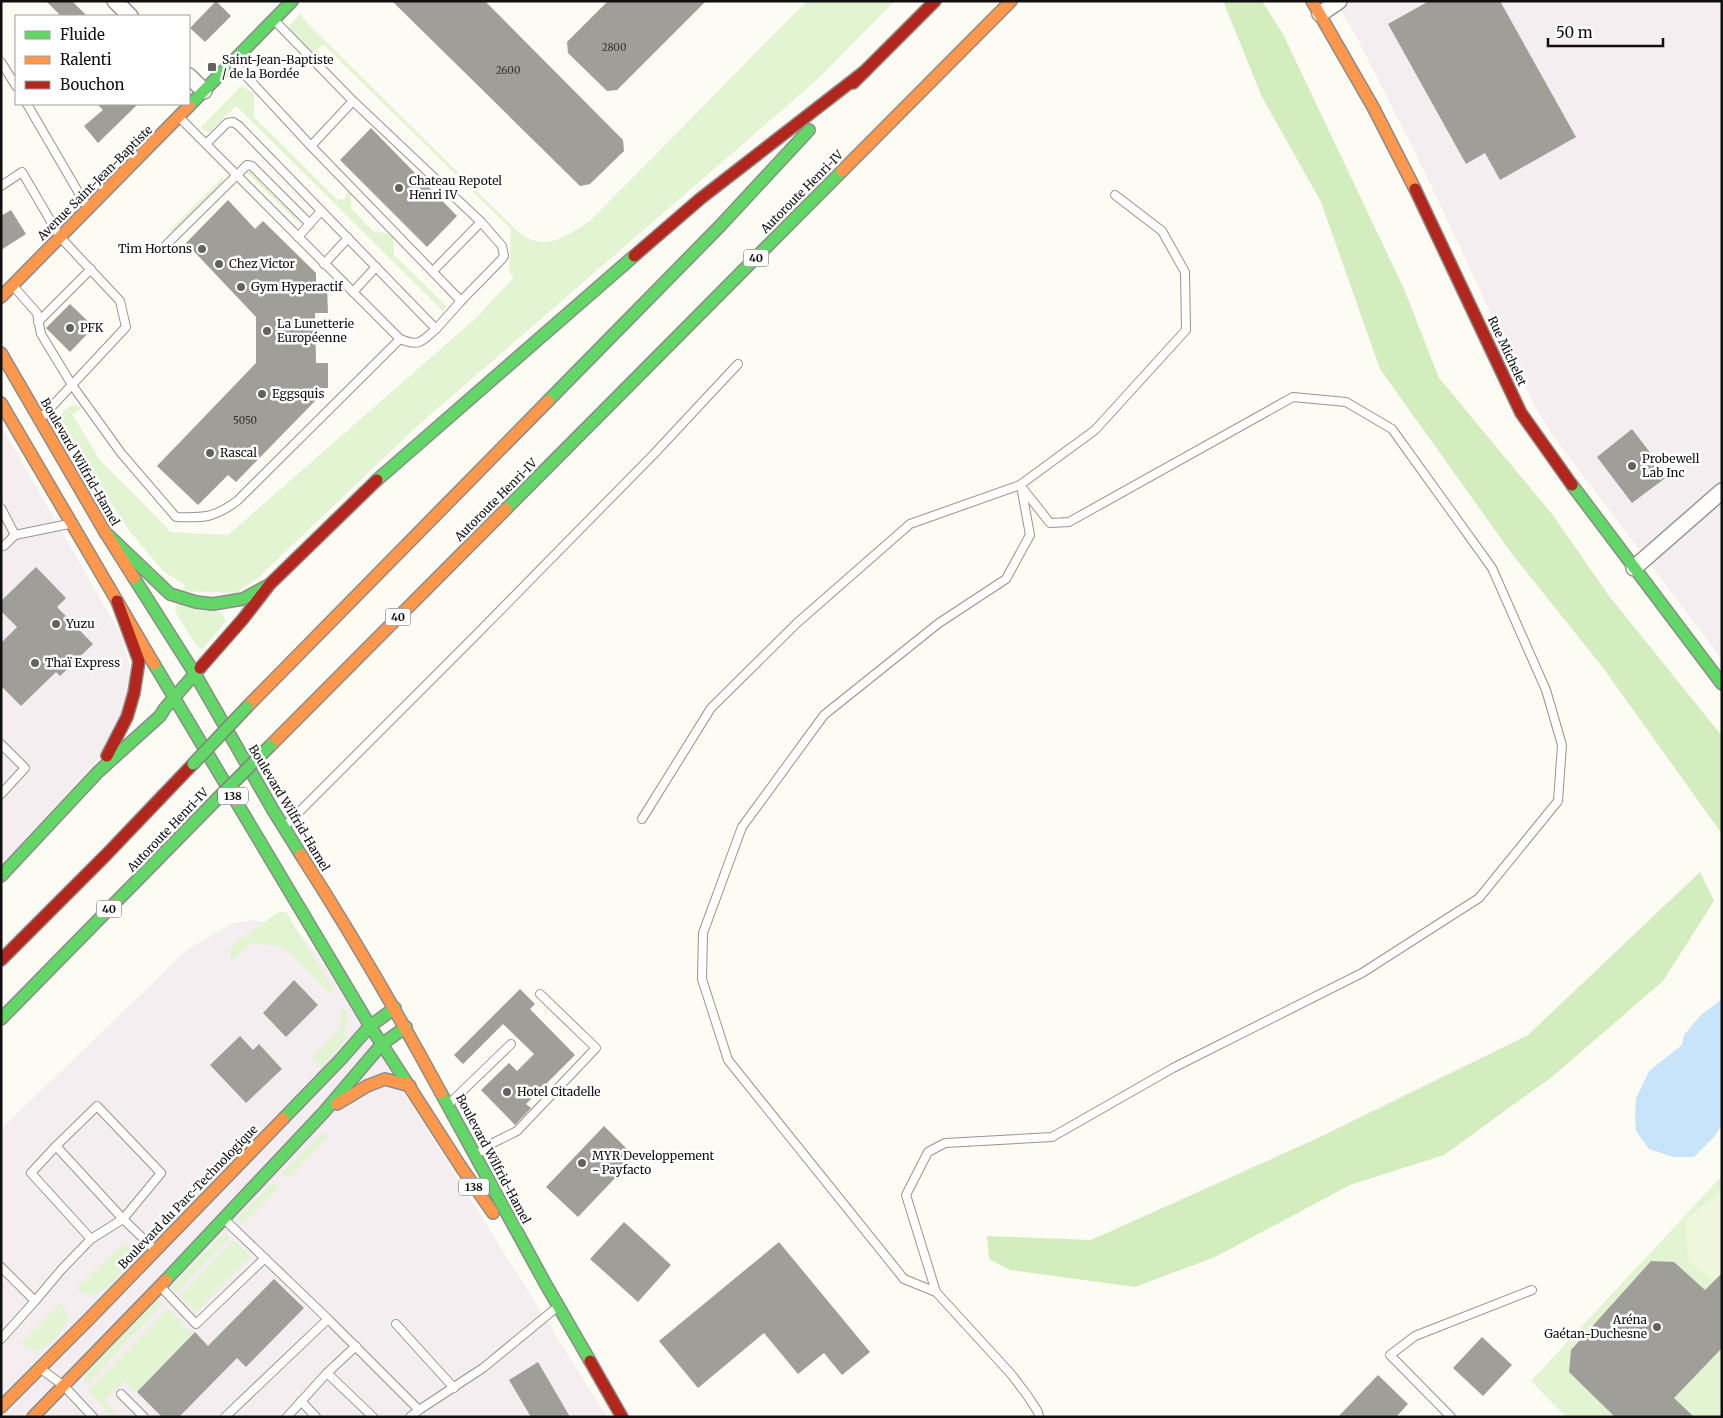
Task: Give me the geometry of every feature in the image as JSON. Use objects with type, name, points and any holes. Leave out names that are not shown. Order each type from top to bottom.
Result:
[{"type":"main road","name":"Avenue Saint-Jean-Baptiste","points":[[1,298],[292,1]]},
{"type":"main road","points":[[1,960],[106,855],[247,707],[720,226],[864,70],[936,1]]},
{"type":"main road","name":"Autoroute Henri-IV","points":[[1,1019],[217,799],[1011,1]]},
{"type":"main road","points":[[985,27],[1016,1]]},
{"type":"main road","name":"Rue Michelet","points":[[1316,7],[1400,158],[1521,414],[1566,477],[1722,684]]},
{"type":"main road","points":[[1,876],[98,772],[156,721],[243,619],[270,584],[363,493],[601,283],[700,199],[864,70]]},
{"type":"main road","name":"Boulevard Wilfrid-Hamel","points":[[1,352],[105,532],[195,674],[219,719],[284,828],[352,935],[395,1008],[545,1283],[622,1417]]},
{"type":"main road","name":"Boulevard Wilfrid-Hamel","points":[[1,403],[370,1026],[472,1184],[545,1283]]},
{"type":"main road","points":[[105,532],[170,594],[196,602],[213,604],[243,599],[270,584]]},
{"type":"main road","points":[[98,772],[127,717],[134,693],[139,661],[117,601]]},
{"type":"main road","name":"Boulevard du Parc-Technologique","points":[[1,1407],[155,1251],[370,1026],[395,1008]]},
{"type":"main road","points":[[34,1417],[324,1112],[382,1044],[406,1027]]},
{"type":"main road","points":[[324,1112],[367,1086],[384,1079],[410,1086]]},
{"type":"street","points":[[115,1],[129,15]]},
{"type":"street","points":[[1316,7],[1339,1]]},
{"type":"street","points":[[190,77],[204,92]]},
{"type":"street","points":[[1634,568],[1722,490]]},
{"type":"lane","points":[[179,117],[400,339],[414,344],[418,343],[436,329],[504,256],[502,246],[482,222],[353,100],[274,19]]},
{"type":"lane","points":[[233,62],[311,146],[461,301]]},
{"type":"lane","points":[[3,67],[15,85]]},
{"type":"lane","points":[[311,146],[353,100]]},
{"type":"lane","points":[[27,105],[88,209]]},
{"type":"lane","points":[[206,144],[227,123],[233,122],[239,126],[436,329]]},
{"type":"lane","points":[[166,245],[247,165],[252,166],[310,224]]},
{"type":"lane","points":[[1,186],[22,172],[60,237],[120,300],[126,327],[40,420]]},
{"type":"lane","points":[[642,819],[711,708],[797,623],[910,524],[1020,485],[1095,430],[1186,330],[1185,272],[1162,231],[1115,195]]},
{"type":"lane","points":[[298,237],[321,211]]},
{"type":"lane","points":[[433,272],[482,222]]},
{"type":"lane","points":[[324,264],[348,238]]},
{"type":"lane","points":[[353,292],[376,268]]},
{"type":"lane","points":[[38,322],[91,269]]},
{"type":"lane","points":[[12,286],[37,313],[41,334],[72,385],[121,453],[176,517],[203,518],[224,511],[238,502],[400,339]]},
{"type":"lane","points":[[284,828],[490,622],[653,455],[738,364]]},
{"type":"lane","points":[[1020,485],[1050,523],[1069,522],[1293,397],[1346,402],[1392,429],[1492,568],[1546,690],[1562,745],[1558,801],[1479,898],[1362,973],[1173,1068],[1052,1137],[945,1143],[928,1152],[906,1195],[936,1292],[1011,1374],[1027,1395],[1038,1412],[1039,1417]]},
{"type":"lane","points":[[936,1292],[904,1279],[728,1060],[702,979],[703,933],[742,827],[824,715],[939,623],[1006,580],[1030,535],[1020,485]]},
{"type":"lane","points":[[1,508],[15,535]]},
{"type":"lane","points":[[2,546],[15,535],[71,524]]},
{"type":"lane","points":[[1,744],[25,768],[1,794]]},
{"type":"lane","points":[[476,1155],[517,1130],[596,1048],[540,994]]},
{"type":"lane","points":[[448,1104],[512,1044]]},
{"type":"lane","points":[[1,1339],[91,1239],[123,1219],[162,1173],[97,1106],[30,1173],[91,1239]]},
{"type":"lane","points":[[56,1146],[155,1251]]},
{"type":"lane","points":[[224,1218],[419,1410]]},
{"type":"lane","points":[[160,1286],[196,1324],[265,1258]]},
{"type":"lane","points":[[1,1267],[35,1301]]},
{"type":"lane","points":[[1451,1417],[1390,1355],[1415,1336],[1532,1290]]},
{"type":"lane","points":[[410,1417],[483,1368],[558,1306]]},
{"type":"lane","points":[[225,1417],[328,1320]]},
{"type":"lane","points":[[396,1324],[454,1388]]},
{"type":"lane","points":[[287,1417],[327,1373],[356,1346]]},
{"type":"lane","points":[[40,1368],[64,1386],[93,1417]]},
{"type":"lane","points":[[327,1373],[373,1417]]},
{"type":"lane","points":[[121,1394],[144,1417]]},
{"type":"lane","points":[[301,1401],[316,1417]]},
{"type":"shaded area","points":[[1335,1],[1722,1],[1722,659],[1559,444],[1536,409],[1416,154],[1354,32]]},
{"type":"shaded area","points":[[1,425],[122,637],[132,675],[116,739],[1,866]]},
{"type":"shaded area","points":[[252,920],[280,924],[296,931],[315,951],[607,1417],[1,1417],[1,1129],[188,949],[231,924]]},
{"type":"green space","points":[[807,1],[895,1],[819,78],[414,429],[258,578],[236,593],[182,591],[185,585],[163,571],[131,533],[101,488],[59,418],[70,406],[81,407],[81,409],[72,414],[100,460],[171,532],[228,535],[476,318],[514,277],[509,272],[511,229],[323,44],[314,54],[290,30],[289,25],[300,14],[519,233],[535,241],[543,242],[559,239],[590,221]]},
{"type":"green space","points":[[1223,1],[1262,1],[1283,34],[1404,289],[1439,378],[1552,514],[1609,596],[1722,736],[1722,834],[1604,669],[1512,554],[1380,369],[1321,202],[1262,97]]},
{"type":"green space","points":[[241,86],[254,93],[254,117],[337,199],[344,200],[348,191],[351,194],[351,208],[373,231],[393,235],[394,255],[446,306],[443,311],[236,106],[209,132],[206,132],[201,127]]},
{"type":"green space","points":[[246,172],[252,172],[297,217],[299,223]]},
{"type":"green space","points":[[223,177],[223,183],[174,232],[169,231]]},
{"type":"green space","points":[[177,604],[221,612],[226,621],[203,649],[197,647],[175,611]]},
{"type":"green space","points":[[1700,872],[1714,901],[1663,981],[1553,1076],[1444,1155],[1350,1185],[1215,1257],[1135,1287],[1010,1270],[989,1259],[987,1236],[1091,1240],[1318,1138],[1528,1035]]},
{"type":"green space","points":[[279,912],[286,912],[334,991],[331,993],[326,990],[283,947],[251,943],[231,961],[230,950],[234,943]]},
{"type":"green space","points":[[343,1007],[347,1021],[344,1035],[347,1038],[322,1066],[313,1057],[340,1029]]},
{"type":"green space","points":[[323,1132],[327,1138],[289,1178],[282,1173]]},
{"type":"green space","name":"Aréna Gaétan-Duchesne","points":[[1722,1176],[1722,1417],[1566,1417],[1531,1381]]},
{"type":"green space","points":[[273,1183],[280,1186],[243,1224],[237,1219]]},
{"type":"green space","points":[[1722,1190],[1722,1288],[1688,1261],[1686,1219]]},
{"type":"green space","points":[[225,1232],[230,1237],[176,1293],[171,1287]]},
{"type":"green space","points":[[234,1240],[250,1257],[198,1311],[195,1311],[180,1296]]},
{"type":"green space","points":[[123,1244],[139,1253],[109,1285],[95,1294],[89,1295],[82,1293],[76,1288]]},
{"type":"green space","points":[[158,1299],[163,1304],[84,1387],[85,1374]]},
{"type":"green space","points":[[60,1303],[67,1317],[61,1331],[52,1341],[39,1350],[32,1349],[21,1343]]},
{"type":"green space","points":[[168,1309],[187,1329],[195,1332],[137,1392],[124,1381],[104,1400],[119,1417],[113,1417],[87,1391]]},
{"type":"water","points":[[1722,999],[1722,1125],[1713,1138],[1694,1157],[1673,1157],[1649,1149],[1636,1131],[1635,1116],[1636,1098],[1649,1071],[1682,1045],[1684,1035],[1702,1014]]},
{"type":"building","points":[[46,1],[72,1],[86,15],[60,15]]},
{"type":"building","points":[[216,1],[231,16],[205,42],[190,28]]},
{"type":"building","points":[[392,1],[485,1],[623,140],[624,151],[590,184],[580,186]]},
{"type":"building","points":[[608,1],[706,1],[617,90],[607,91],[568,53],[567,42]]},
{"type":"building","points":[[1429,1],[1500,1],[1576,137],[1500,180],[1485,153],[1466,164],[1388,24]]},
{"type":"building","points":[[98,105],[137,105],[98,143],[84,126],[103,110]]},
{"type":"building","name":"Chateau Repotel Henri IV","points":[[371,128],[457,216],[427,247],[340,160]]},
{"type":"building","points":[[228,200],[255,229],[263,221],[316,273],[316,285],[327,286],[328,313],[315,313],[316,363],[328,363],[328,388],[316,388],[316,400],[236,482],[228,475],[198,505],[157,466],[256,363],[256,317],[186,243]]},
{"type":"building","points":[[11,210],[26,234],[1,250],[1,216]]},
{"type":"building","name":"PFK","points":[[70,304],[94,327],[70,352],[46,328]]},
{"type":"building","name":"Probewell Lab Inc","points":[[1632,429],[1668,476],[1632,503],[1597,457]]},
{"type":"building","points":[[36,567],[66,598],[57,607],[93,644],[60,676],[56,672],[21,706],[1,686],[1,643],[17,627],[1,611],[1,601]]},
{"type":"building","points":[[294,980],[318,1005],[286,1037],[263,1013]]},
{"type":"building","points":[[520,989],[535,1004],[530,1009],[575,1055],[526,1104],[531,1108],[515,1125],[481,1090],[509,1063],[517,1071],[534,1054],[503,1024],[463,1064],[454,1055]]},
{"type":"building","points":[[240,1036],[253,1050],[259,1044],[282,1069],[246,1103],[210,1065]]},
{"type":"building","points":[[604,1126],[635,1157],[578,1217],[546,1187]]},
{"type":"building","points":[[624,1222],[671,1265],[638,1302],[590,1259]]},
{"type":"building","points":[[779,1242],[870,1352],[842,1375],[824,1353],[798,1374],[764,1333],[698,1388],[659,1341]]},
{"type":"building","name":"Aréna Gaétan-Duchesne","points":[[1651,1261],[1674,1262],[1705,1290],[1722,1273],[1722,1348],[1674,1398],[1694,1417],[1615,1417],[1569,1372],[1571,1350]]},
{"type":"building","points":[[274,1279],[304,1308],[246,1367],[237,1358],[179,1417],[162,1417],[137,1392],[195,1332],[208,1346]]},
{"type":"building","points":[[1482,1337],[1512,1365],[1483,1396],[1453,1368]]},
{"type":"building","points":[[538,1362],[570,1417],[531,1417],[509,1380]]},
{"type":"building","points":[[1378,1375],[1408,1404],[1396,1417],[1338,1417]]},
{"type":"traffic: fast","points":[[190,105],[292,1]]},
{"type":"traffic: fast","points":[[548,401],[720,226],[809,130]]},
{"type":"traffic: fast","points":[[506,509],[842,171]]},
{"type":"traffic: fast","points":[[377,480],[634,256]]},
{"type":"traffic: fast","points":[[1572,485],[1722,684]]},
{"type":"traffic: fast","points":[[105,532],[170,594],[196,602],[213,604],[243,599],[267,586]]},
{"type":"traffic: fast","points":[[134,578],[195,674],[301,855]]},
{"type":"traffic: fast","points":[[154,664],[370,1026],[407,1083]]},
{"type":"traffic: fast","points":[[1,876],[98,772],[160,716],[200,668]]},
{"type":"traffic: fast","points":[[193,764],[247,707]]},
{"type":"traffic: fast","points":[[217,799],[270,746]]},
{"type":"traffic: fast","points":[[1,1019],[217,799]]},
{"type":"traffic: fast","points":[[283,1119],[370,1026],[395,1008]]},
{"type":"traffic: fast","points":[[166,1280],[324,1112],[382,1044],[406,1027]]},
{"type":"traffic: fast","points":[[441,1093],[590,1361]]},
{"type":"traffic: slow","points":[[842,171],[1011,1]]},
{"type":"traffic: slow","points":[[1312,1],[1373,107],[1415,189]]},
{"type":"traffic: slow","points":[[1,297],[189,106]]},
{"type":"traffic: slow","points":[[1,353],[105,532],[134,578]]},
{"type":"traffic: slow","points":[[247,707],[548,401]]},
{"type":"traffic: slow","points":[[1,403],[154,664]]},
{"type":"traffic: slow","points":[[270,746],[506,509]]},
{"type":"traffic: slow","points":[[301,855],[373,973],[441,1093]]},
{"type":"traffic: slow","points":[[337,1104],[367,1086],[385,1079],[410,1086]]},
{"type":"traffic: slow","points":[[407,1083],[493,1213]]},
{"type":"traffic: slow","points":[[1,1407],[283,1119]]},
{"type":"traffic: slow","points":[[33,1417],[166,1280]]},
{"type":"traffic: jam","points":[[853,83],[935,1]]},
{"type":"traffic: jam","points":[[634,256],[700,199],[865,71]]},
{"type":"traffic: jam","points":[[1415,189],[1521,413],[1572,485]]},
{"type":"traffic: jam","points":[[200,668],[243,619],[270,584],[377,480]]},
{"type":"traffic: jam","points":[[107,756],[127,717],[134,693],[139,661],[117,601]]},
{"type":"traffic: jam","points":[[1,960],[106,855],[193,764]]},
{"type":"traffic: jam","points":[[590,1361],[622,1417]]},
{"type":"place","name":"Saint-Jean-Baptiste / de la Bordée","points":[[212,67]]},
{"type":"place","name":"Chateau Repotel Henri IV","points":[[399,188]]},
{"type":"place","name":"Tim Hortons","points":[[202,249]]},
{"type":"place","name":"Chez Victor","points":[[219,264]]},
{"type":"place","name":"Gym Hyperactif","points":[[241,287]]},
{"type":"place","name":"PFK","points":[[70,328]]},
{"type":"place","name":"La Lunetterie Européenne","points":[[267,331]]},
{"type":"place","name":"Eggsquis","points":[[262,394]]},
{"type":"place","name":"Rascal","points":[[210,453]]},
{"type":"place","name":"Probewell Lab Inc","points":[[1632,466]]},
{"type":"place","name":"Yuzu","points":[[56,624]]},
{"type":"place","name":"Thaï Express","points":[[35,663]]},
{"type":"place","name":"Hotel Citadelle","points":[[507,1092]]},
{"type":"place","name":"MYR Developpement - Payfacto","points":[[582,1163]]},
{"type":"place","name":"Aréna Gaétan-Duchesne","points":[[1657,1327]]}]
